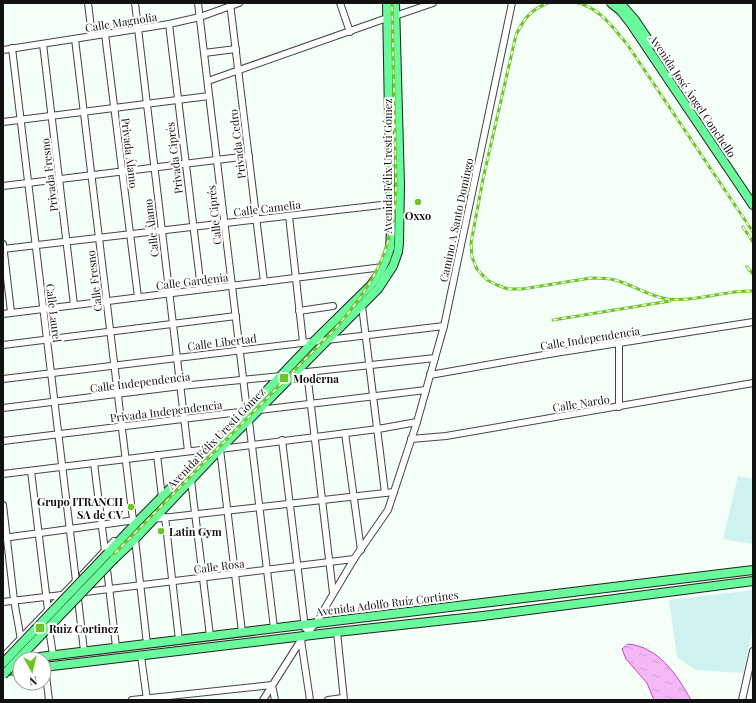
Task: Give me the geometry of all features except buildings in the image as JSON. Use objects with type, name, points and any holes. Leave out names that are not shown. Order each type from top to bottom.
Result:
[{"type":"main road","name":"Avenida Félix Uresti Gómez","points":[[3,662],[109,554],[134,540],[220,449],[362,306],[385,280],[393,266],[398,252],[400,186],[391,17],[387,3]]},
{"type":"main road","name":"Avenida Félix Uresti Gómez","points":[[3,675],[109,554],[134,523],[162,497],[314,341],[371,285],[383,267],[388,254],[390,241],[391,17],[395,3]]},
{"type":"main road","name":"Avenida José Ángel Conchello","points":[[611,3],[631,24],[753,205]]},
{"type":"main road","name":"Avenida José Ángel Conchello","points":[[620,3],[635,20],[753,196]]},
{"type":"main road","name":"Avenida Adolfo Ruíz Cortines","points":[[53,655],[753,570]]},
{"type":"main road","name":"Avenida Adolfo Ruíz Cortines","points":[[52,666],[302,638],[337,632],[490,616],[753,581]]},
{"type":"street","points":[[88,3],[92,36]]},
{"type":"street","name":"Calle Álamo","points":[[135,3],[188,451]]},
{"type":"street","name":"Calle Ciprés","points":[[198,3],[247,411]]},
{"type":"street","name":"Calle Magnolia","points":[[3,50],[138,30],[168,24],[200,17],[230,4],[238,3]]},
{"type":"street","points":[[340,3],[350,32]]},
{"type":"street","points":[[208,81],[433,3]]},
{"type":"street","name":"Camino A Santo Domingo","points":[[411,439],[444,326],[512,3]]},
{"type":"street","name":"Privada Cedro","points":[[230,4],[264,282]]},
{"type":"street","name":"Privada Ciprés","points":[[168,24],[201,289]]},
{"type":"street","name":"Privada Álamo","points":[[105,34],[138,297]]},
{"type":"street","name":"Calle Fresno","points":[[75,39],[121,427],[134,523]]},
{"type":"street","name":"Privada Fresno","points":[[43,44],[74,305]]},
{"type":"street","name":"Calle Laurel","points":[[12,48],[76,581]]},
{"type":"street","points":[[204,53],[236,49]]},
{"type":"street","points":[[3,122],[209,96]]},
{"type":"street","points":[[3,186],[249,156]]},
{"type":"street","name":"Calle Camelia","points":[[3,247],[67,242],[390,204]]},
{"type":"street","points":[[289,216],[303,342]]},
{"type":"street","points":[[3,247],[12,312]]},
{"type":"street","name":"Calle Gardenia","points":[[3,314],[383,267]]},
{"type":"street","points":[[299,311],[333,306]]},
{"type":"street","points":[[362,306],[378,428],[384,493]]},
{"type":"street","points":[[3,345],[236,316]]},
{"type":"street","name":"Calle Independencia","points":[[430,375],[753,322]]},
{"type":"street","name":"Calle Libertad","points":[[3,379],[444,326]]},
{"type":"street","points":[[619,343],[619,407]]},
{"type":"street","points":[[295,374],[435,358]]},
{"type":"street","points":[[307,372],[333,593]]},
{"type":"street","name":"Calle Independencia","points":[[3,408],[180,386],[281,376]]},
{"type":"street","name":"Calle Nardo","points":[[411,439],[435,438],[753,383]]},
{"type":"street","name":"Privada Independencia","points":[[3,441],[426,390]]},
{"type":"street","points":[[249,421],[274,628]]},
{"type":"street","points":[[242,632],[220,449],[346,433],[417,422]]},
{"type":"street","points":[[346,433],[361,550]]},
{"type":"street","points":[[263,700],[302,638],[316,622],[354,559],[388,510],[411,439]]},
{"type":"street","points":[[282,440],[305,624],[302,638],[310,700]]},
{"type":"street","points":[[3,474],[209,449]]},
{"type":"street","points":[[157,455],[162,497]]},
{"type":"street","points":[[3,657],[76,581],[109,554],[102,525],[94,463]]},
{"type":"street","points":[[31,471],[48,610]]},
{"type":"street","points":[[191,480],[210,636]]},
{"type":"street","points":[[153,519],[394,492]]},
{"type":"street","points":[[3,505],[5,537],[22,650],[24,651]]},
{"type":"street","points":[[165,517],[179,640]]},
{"type":"street","points":[[5,537],[102,525],[134,523]]},
{"type":"street","points":[[29,651],[129,548],[134,540]]},
{"type":"street","points":[[134,540],[141,585],[147,644]]},
{"type":"street","name":"Calle Rosa","points":[[85,592],[354,559]]},
{"type":"street","points":[[107,569],[116,648]]},
{"type":"street","points":[[3,602],[62,595]]},
{"type":"street","points":[[78,599],[84,651]]},
{"type":"street","points":[[50,629],[53,655]]},
{"type":"street","points":[[328,700],[343,699],[337,632]]},
{"type":"street","points":[[742,700],[750,676],[753,651]]},
{"type":"street","points":[[141,656],[147,699]]},
{"type":"street","points":[[3,681],[7,671]]},
{"type":"street","points":[[132,700],[272,685]]},
{"type":"street","points":[[272,685],[275,700]]},
{"type":"shaded area","points":[[738,476],[753,479],[753,544],[723,539]]},
{"type":"shaded area","points":[[753,590],[753,627],[743,673],[696,670],[677,657],[669,600]]},
{"type":"water","points":[[628,644],[649,650],[658,656],[680,681],[691,700],[654,700],[647,683],[626,659],[622,649]]},
{"type":"railway","points":[[3,670],[73,596],[333,331],[360,298],[370,282],[386,248],[395,208],[396,186],[392,3]]},
{"type":"railway","points":[[548,3],[532,12],[522,24],[516,35],[483,179],[471,243],[472,257],[477,269],[487,280],[508,289],[522,289],[591,278],[606,278],[615,280],[660,298],[667,299],[700,298],[732,292],[753,291]]},
{"type":"railway","points":[[578,3],[593,9],[606,19],[627,44],[753,232]]},
{"type":"railway","points":[[743,227],[753,242]]},
{"type":"railway","points":[[747,267],[753,274]]},
{"type":"railway","points":[[553,320],[670,301]]},
{"type":"place","name":"Oxxo","points":[[418,202]]},
{"type":"place","name":"Moderna","points":[[284,378]]},
{"type":"place","name":"Grupo ITRANCH SA de CV","points":[[131,507]]},
{"type":"place","name":"Latin Gym","points":[[161,531]]},
{"type":"place","name":"Ruiz Cortinez","points":[[40,628]]}]
